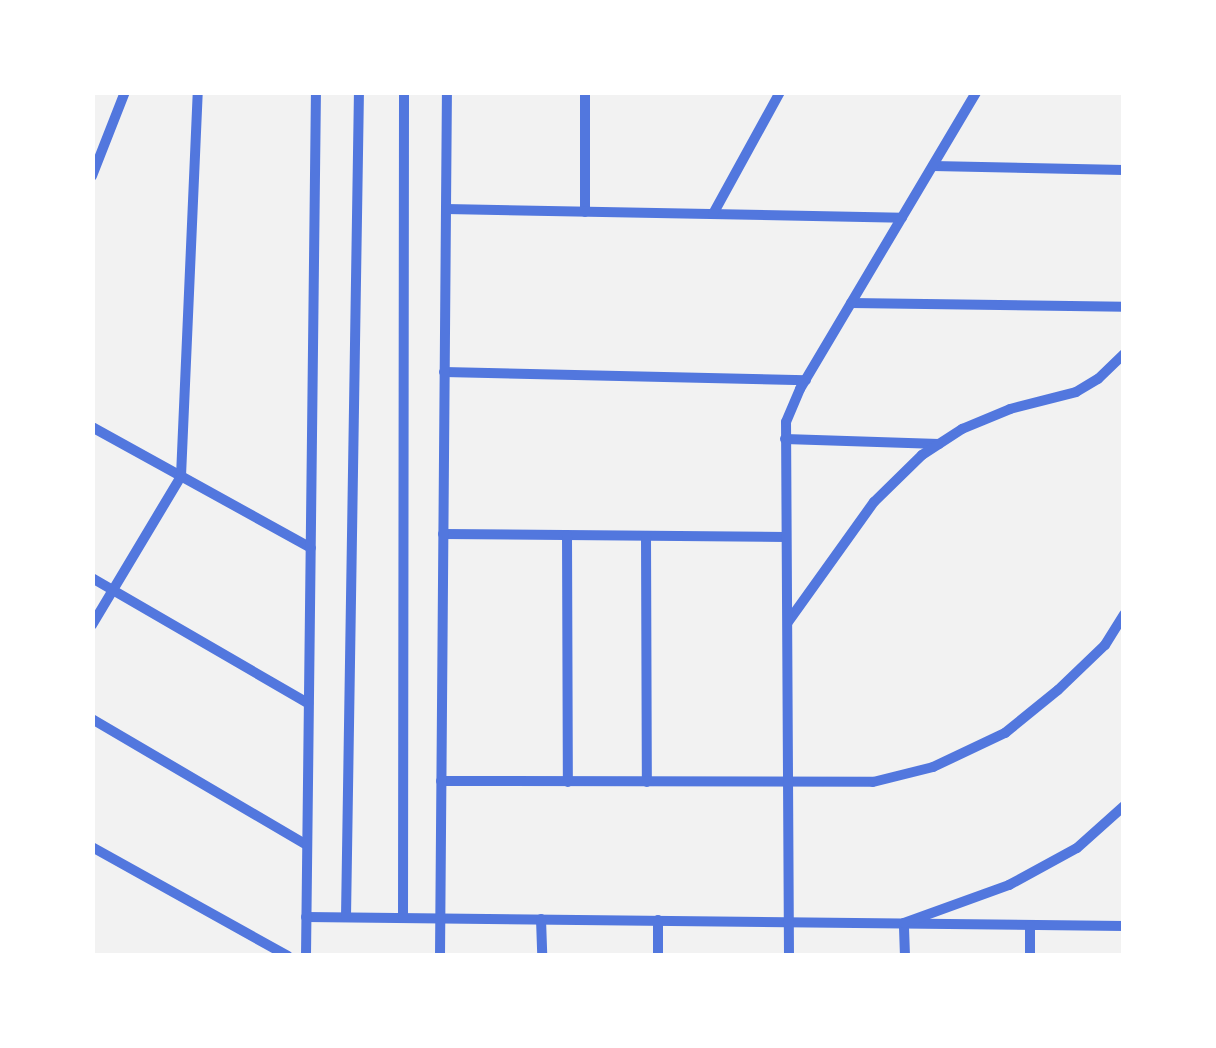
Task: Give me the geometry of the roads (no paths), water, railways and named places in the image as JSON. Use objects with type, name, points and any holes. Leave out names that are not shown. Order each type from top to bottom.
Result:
[{"type":"street","points":[[92,176],[125,92]]},
{"type":"street","points":[[92,625],[180,476],[198,92]]},
{"type":"street","points":[[306,956],[316,92]]},
{"type":"street","points":[[346,917],[359,92]]},
{"type":"street","points":[[403,918],[404,92]]},
{"type":"street","points":[[440,956],[447,92]]},
{"type":"street","points":[[585,92],[585,212]]},
{"type":"street","points":[[713,214],[780,92]]},
{"type":"street","points":[[789,956],[786,422],[806,380],[976,92]]},
{"type":"street","points":[[933,166],[1124,170]]},
{"type":"street","points":[[446,209],[902,218]]},
{"type":"street","points":[[851,303],[1124,307]]},
{"type":"street","points":[[786,624],[874,502],[939,444],[962,429],[1010,409],[1076,392],[1098,380],[1124,354]]},
{"type":"street","points":[[444,372],[806,380]]},
{"type":"street","points":[[92,426],[310,548]]},
{"type":"street","points":[[785,439],[939,444]]},
{"type":"street","points":[[443,534],[786,538]]},
{"type":"street","points":[[567,536],[568,782]]},
{"type":"street","points":[[646,536],[647,782]]},
{"type":"street","points":[[92,578],[308,703]]},
{"type":"street","points":[[442,781],[788,783],[888,778],[934,767],[1004,733],[1104,646],[1124,615]]},
{"type":"street","points":[[92,720],[307,844]]},
{"type":"street","points":[[904,923],[1008,885],[1077,848],[1124,806]]},
{"type":"street","points":[[92,847],[288,956]]},
{"type":"street","points":[[306,917],[1124,926]]},
{"type":"street","points":[[541,919],[542,956]]},
{"type":"street","points":[[658,920],[658,956]]},
{"type":"street","points":[[904,923],[905,956]]},
{"type":"street","points":[[1030,925],[1030,956]]}]
